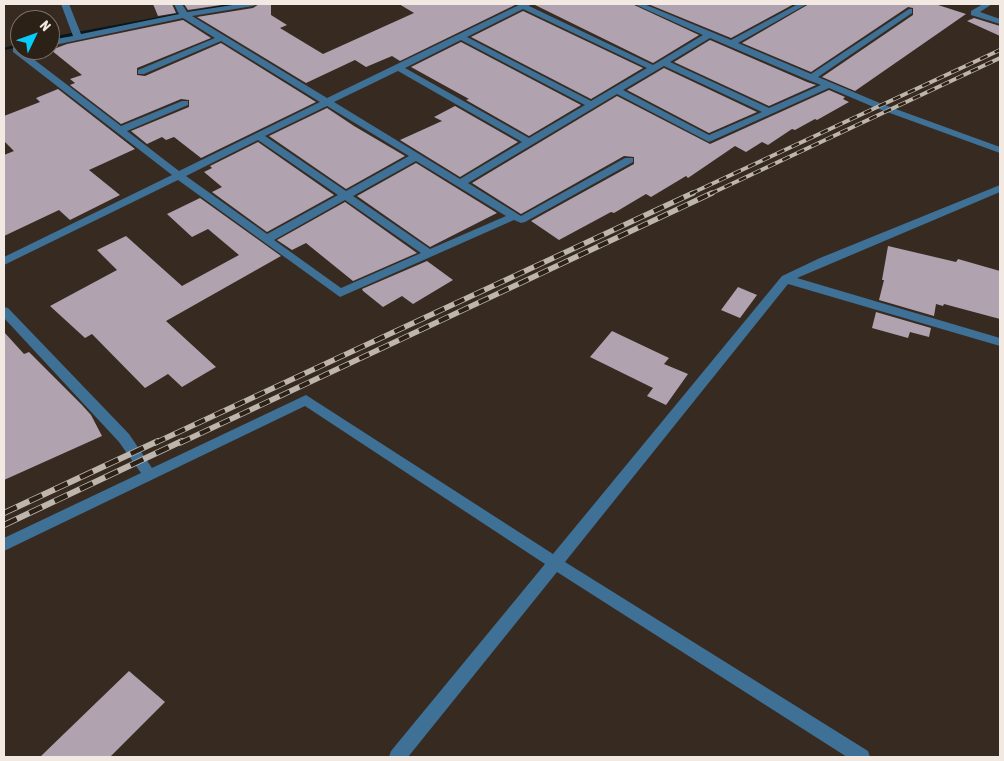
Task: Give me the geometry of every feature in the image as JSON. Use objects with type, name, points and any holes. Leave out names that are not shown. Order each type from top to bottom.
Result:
[{"type":"street","points":[[65,4],[77,35]]},
{"type":"street","points":[[60,40],[182,11],[252,4]]},
{"type":"street","points":[[638,4],[889,110],[1000,150]]},
{"type":"street","points":[[731,44],[803,4]]},
{"type":"street","points":[[988,4],[974,13],[1000,22]]},
{"type":"street","points":[[4,261],[177,174],[524,5],[652,68]]},
{"type":"street","points":[[182,11],[222,38],[521,220],[629,160]]},
{"type":"street","points":[[811,78],[909,11]]},
{"type":"street","points":[[461,183],[709,35]]},
{"type":"street","points":[[460,36],[591,105]]},
{"type":"street","points":[[141,72],[222,38]]},
{"type":"street","points":[[32,60],[177,174],[340,293],[514,216]]},
{"type":"street","points":[[663,62],[770,112]]},
{"type":"street","points":[[397,67],[529,142]]},
{"type":"street","points":[[616,90],[709,138],[828,85]]},
{"type":"street","points":[[121,130],[185,102]]},
{"type":"street","points":[[257,135],[429,253]]},
{"type":"street","points":[[267,239],[417,156]]},
{"type":"street","points":[[397,757],[786,279],[824,261],[1000,188]]},
{"type":"street","points":[[786,279],[1000,342]]},
{"type":"street","points":[[4,311],[124,438],[150,475]]},
{"type":"street","points":[[4,545],[306,400],[555,563],[862,757]]},
{"type":"building","points":[[153,4],[172,4],[176,13],[158,16]]},
{"type":"building","points":[[184,4],[228,4],[188,10]]},
{"type":"building","points":[[259,4],[271,4],[271,15],[287,25],[280,28],[323,54],[414,13],[399,4],[517,4],[400,61],[392,56],[366,67],[355,60],[306,83],[197,17],[253,8]]},
{"type":"building","points":[[533,4],[632,4],[699,35],[653,63]]},
{"type":"building","points":[[648,4],[794,4],[731,38]]},
{"type":"building","points":[[809,4],[935,4],[966,14],[855,91],[822,77],[913,15],[913,8],[908,7],[811,72],[742,43]]},
{"type":"building","points":[[523,11],[643,68],[591,99],[471,37]]},
{"type":"building","points":[[974,18],[1000,26],[1000,36],[967,21]]},
{"type":"building","points":[[183,20],[211,38],[137,68],[137,75],[145,76],[221,43],[316,102],[201,158],[174,137],[166,140],[162,137],[147,144],[131,131],[189,107],[189,100],[181,99],[121,124],[70,85],[75,83],[70,79],[82,75],[60,57],[60,47]]},
{"type":"building","points":[[710,40],[816,85],[769,106],[674,62]]},
{"type":"building","points":[[461,42],[581,105],[529,136],[466,100],[469,99],[411,67]]},
{"type":"building","points":[[664,68],[757,112],[709,133],[627,90]]},
{"type":"building","points":[[58,89],[135,149],[89,170],[120,195],[70,220],[59,210],[4,236],[4,155],[14,151],[4,141],[4,116],[40,102],[36,98]]},
{"type":"building","points":[[829,90],[845,97],[843,99],[849,102],[817,120],[815,119],[795,130],[792,129],[768,145],[762,142],[746,152],[735,146],[688,178],[686,176],[651,197],[646,194],[614,213],[611,212],[559,240],[531,221],[634,164],[634,157],[624,156],[521,214],[472,183],[617,96],[710,144]]},
{"type":"building","points":[[455,106],[518,142],[460,177],[400,140],[442,121],[434,117]]},
{"type":"building","points":[[327,108],[405,156],[346,189],[269,136]]},
{"type":"building","points":[[258,142],[334,195],[267,232],[212,192],[222,187],[204,172],[212,168],[210,166]]},
{"type":"building","points":[[416,163],[497,213],[430,247],[357,196]]},
{"type":"building","points":[[200,198],[281,256],[166,321],[216,367],[182,387],[168,374],[145,388],[92,334],[85,338],[50,306],[117,270],[97,250],[126,236],[182,286],[239,255],[208,229],[192,237],[167,214]]},
{"type":"building","points":[[345,202],[417,253],[353,281],[306,243],[292,250],[277,240]]},
{"type":"building","points":[[888,246],[956,262],[958,259],[1000,271],[1000,319],[944,304],[943,306],[936,304],[934,316],[879,300],[884,280],[882,280]]},
{"type":"building","points":[[427,261],[453,280],[413,304],[402,296],[383,307],[362,289]]},
{"type":"building","points":[[738,287],[757,295],[740,318],[721,310]]},
{"type":"building","points":[[876,312],[931,328],[929,337],[910,332],[908,338],[872,328]]},
{"type":"building","points":[[612,331],[669,358],[664,364],[688,374],[666,405],[647,396],[653,388],[590,357]]},
{"type":"building","points":[[4,332],[24,354],[29,352],[82,405],[91,415],[102,436],[4,480]]},
{"type":"building","points":[[129,671],[165,702],[110,757],[40,757]]},
{"type":"waterway","points":[[60,37],[235,4]]},
{"type":"waterway","points":[[4,49],[10,48]]},
{"type":"railway","points":[[690,194],[1000,50]]},
{"type":"railway","points":[[710,194],[1000,58]]},
{"type":"railway","points":[[155,443],[693,193]]},
{"type":"railway","points":[[180,443],[712,193]]},
{"type":"railway","points":[[4,513],[158,441]]},
{"type":"railway","points":[[4,525],[182,441]]}]
